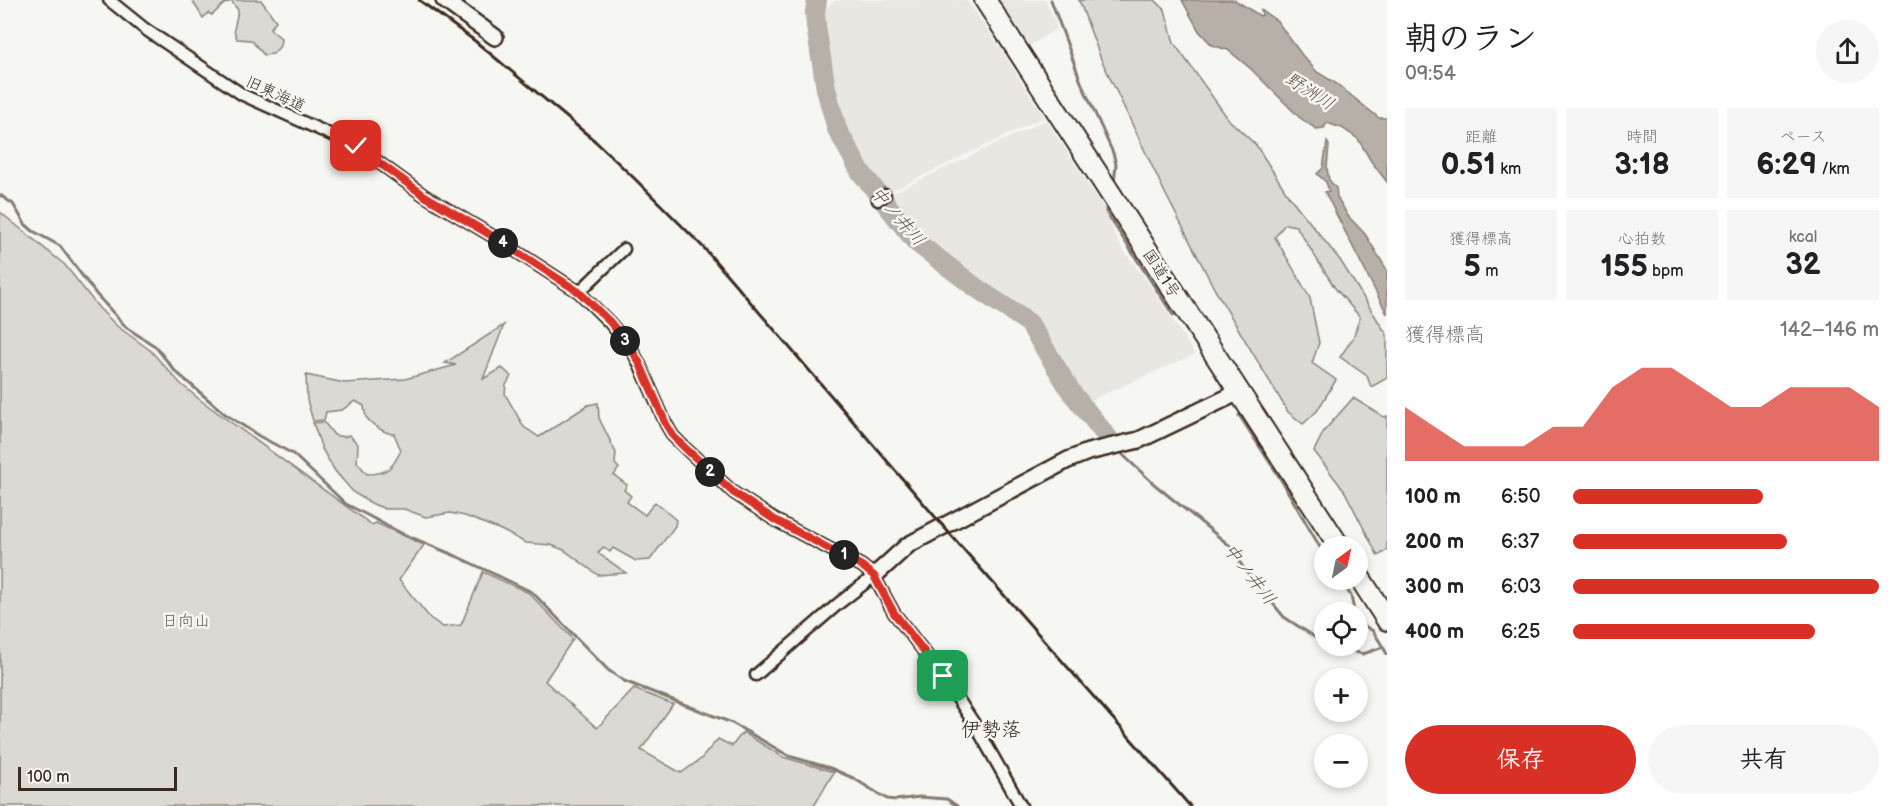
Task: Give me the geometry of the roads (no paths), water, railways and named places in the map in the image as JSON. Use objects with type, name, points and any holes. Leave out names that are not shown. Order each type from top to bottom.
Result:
[{"type":"highway","name":"国道1号","points":[[985,0],[1333,536]]},
{"type":"highway","points":[[1368,590],[1387,620]]},
{"type":"street","name":"旧東海道","points":[[109,0],[145,29],[243,96],[356,146],[425,196],[579,292],[610,322],[631,348],[666,424],[673,436],[685,448],[734,493],[775,520],[837,551],[874,576],[894,613],[943,676],[977,728],[1021,806]]},
{"type":"street","points":[[444,0],[495,37]]},
{"type":"street","points":[[579,292],[624,249]]},
{"type":"street","points":[[756,675],[908,545],[1068,460],[1088,452],[1139,440],[1239,392]]},
{"type":"water","name":"野洲川","points":[[1182,0],[1235,0],[1260,16],[1262,15],[1261,10],[1277,21],[1317,72],[1337,84],[1379,118],[1387,118],[1387,182],[1358,139],[1342,128],[1327,123],[1324,128],[1316,129],[1299,117],[1251,69],[1228,50],[1212,45],[1199,31]]},
{"type":"water","points":[[1327,142],[1329,145],[1327,168],[1329,180],[1336,188],[1337,197],[1348,216],[1365,234],[1387,270],[1387,314],[1325,192],[1329,191],[1326,182],[1317,174],[1323,168]]},
{"type":"waterway","name":"中ノ井川","points":[[817,0],[816,26],[826,89],[837,129],[860,171],[916,242],[975,287],[1029,323],[1072,393],[1109,439]]},
{"type":"waterway","points":[[1051,0],[1081,82],[1113,153],[1116,164],[1114,183]]},
{"type":"waterway","points":[[0,195],[13,204],[25,224],[33,231],[60,246],[96,294],[127,328],[155,346],[175,371],[225,414],[293,454],[346,504],[403,534],[532,592],[608,670],[624,681],[732,723],[789,756],[830,768],[853,778],[887,799],[919,797],[947,799],[957,806]]},
{"type":"waterway","points":[[1106,206],[1106,212],[1173,315]]},
{"type":"waterway","points":[[1239,415],[1280,478],[1314,537]]},
{"type":"waterway","name":"中ノ井川","points":[[1123,455],[1154,484],[1235,550],[1242,566],[1284,617],[1314,636]]},
{"type":"waterway","points":[[1347,590],[1352,602]]},
{"type":"waterway","points":[[1368,628],[1373,631],[1383,647]]},
{"type":"waterway","name":"中ノ井川","points":[[1368,652],[1383,647],[1387,654]]},
{"type":"railway","points":[[419,0],[475,41],[595,141],[704,248],[943,526],[1190,806]]},
{"type":"district","name":"伊勢落","points":[[991,729]]},
{"type":"park label","name":"日向山","points":[[186,620]]}]
